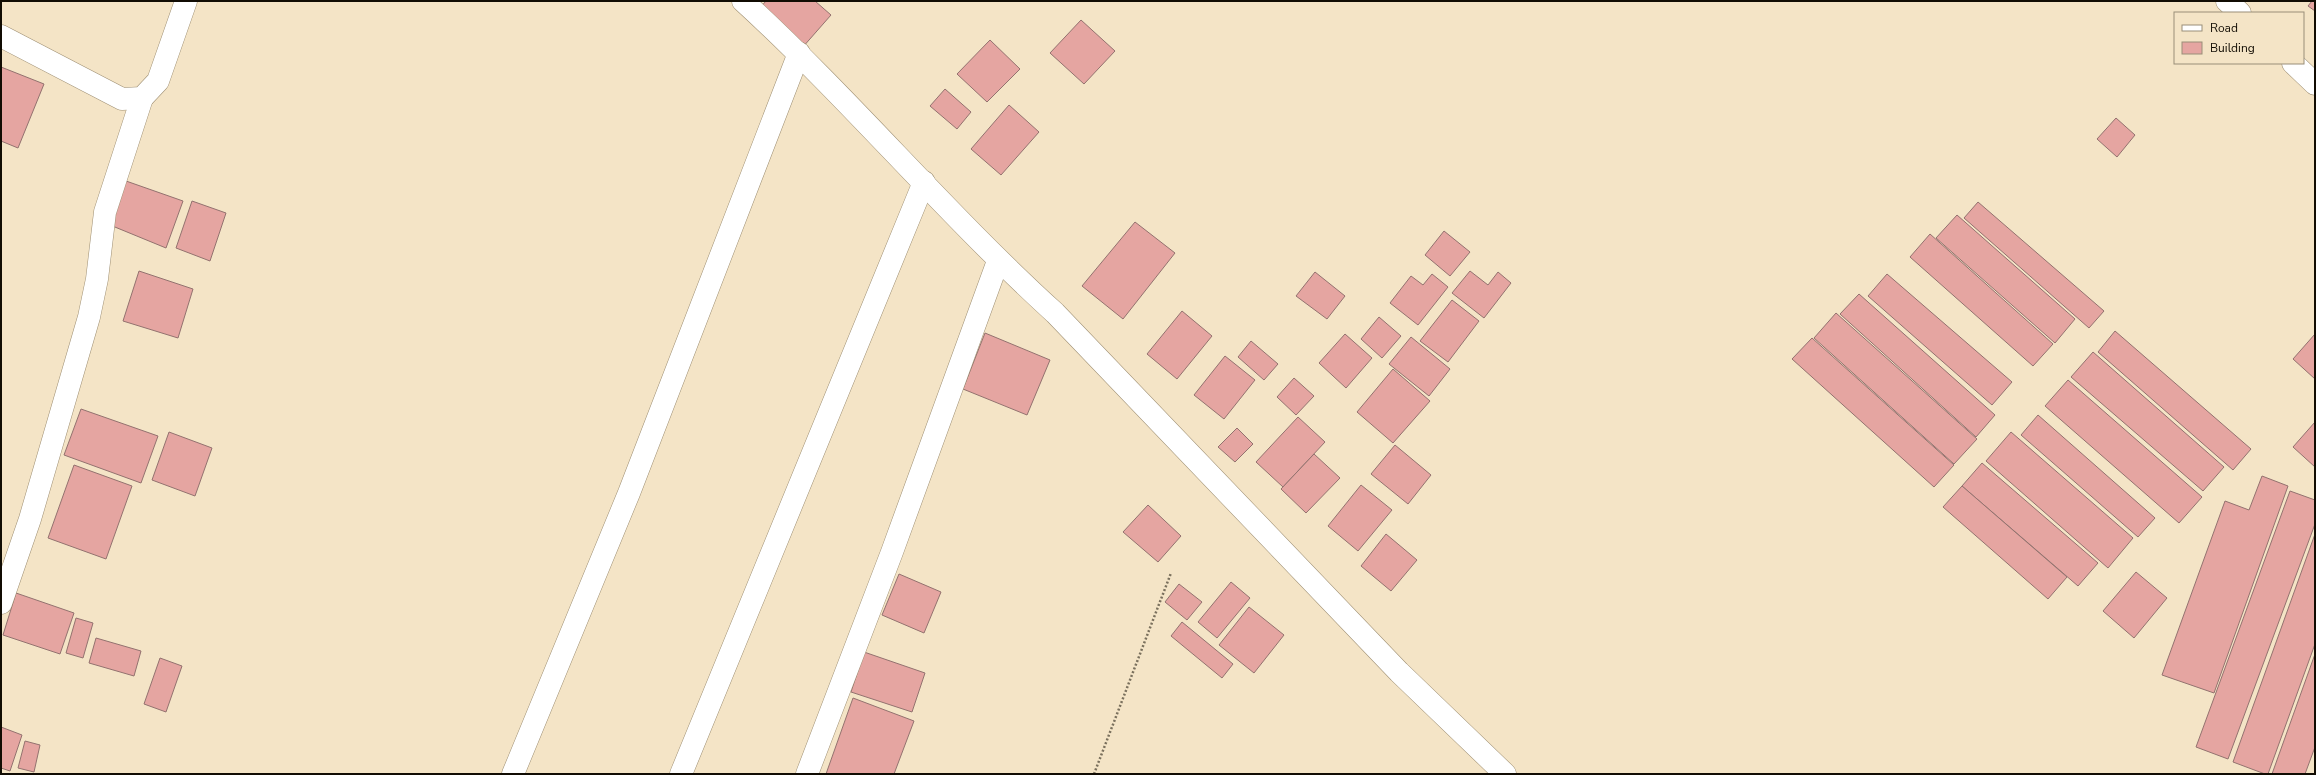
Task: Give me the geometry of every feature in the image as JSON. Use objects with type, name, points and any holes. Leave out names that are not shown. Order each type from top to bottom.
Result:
[{"type":"street","points":[[1,603],[30,519],[89,317],[97,279],[105,212],[142,98],[158,81],[186,1]]},
{"type":"street","points":[[743,1],[799,53],[998,261],[1055,312],[1399,672],[1505,774]]},
{"type":"street","points":[[2227,1],[2239,12]]},
{"type":"street","points":[[1,36],[122,99],[142,98]]},
{"type":"street","points":[[513,774],[629,493],[799,53]]},
{"type":"street","points":[[2293,64],[2315,84]]},
{"type":"street","points":[[681,774],[924,182]]},
{"type":"street","points":[[807,774],[894,544],[998,261]]},
{"type":"path","points":[[1094,774],[1171,573]]},
{"type":"building","points":[[766,1],[815,1],[831,15],[802,48],[759,9]]},
{"type":"building","points":[[2312,1],[2315,1],[2315,11],[2308,6]]},
{"type":"building","points":[[1081,20],[1115,51],[1084,84],[1050,53]]},
{"type":"building","points":[[990,40],[1020,69],[987,102],[957,74]]},
{"type":"building","points":[[1,67],[44,84],[18,148],[1,141]]},
{"type":"building","points":[[945,89],[971,112],[957,129],[930,106]]},
{"type":"building","points":[[1009,105],[1039,132],[1001,175],[971,149]]},
{"type":"building","points":[[2116,118],[2135,135],[2117,157],[2097,139]]},
{"type":"building","points":[[126,181],[183,201],[166,248],[110,225]]},
{"type":"building","points":[[192,201],[226,213],[210,261],[176,248]]},
{"type":"building","points":[[1978,202],[2104,311],[2089,328],[1964,218]]},
{"type":"building","points":[[1957,215],[2075,319],[2055,343],[1936,238]]},
{"type":"building","points":[[1135,222],[1175,253],[1123,319],[1082,286]]},
{"type":"building","points":[[1444,231],[1470,252],[1450,276],[1425,255]]},
{"type":"building","points":[[1930,234],[2053,344],[2033,366],[1910,257]]},
{"type":"building","points":[[139,271],[193,289],[178,338],[123,321]]},
{"type":"building","points":[[1470,271],[1488,285],[1498,272],[1511,283],[1484,318],[1452,293]]},
{"type":"building","points":[[1315,272],[1345,296],[1327,319],[1296,296]]},
{"type":"building","points":[[1432,274],[1448,287],[1418,325],[1390,303],[1411,276],[1423,285]]},
{"type":"building","points":[[1887,274],[2012,382],[1992,405],[1868,296]]},
{"type":"building","points":[[1859,294],[1995,415],[1976,437],[1840,314]]},
{"type":"building","points":[[1452,300],[1479,321],[1448,362],[1420,341]]},
{"type":"building","points":[[1182,311],[1212,336],[1177,379],[1147,354]]},
{"type":"building","points":[[1836,313],[1977,439],[1954,464],[1814,338]]},
{"type":"building","points":[[1379,317],[1401,336],[1382,358],[1361,339]]},
{"type":"building","points":[[2115,331],[2251,449],[2233,470],[2098,352]]},
{"type":"building","points":[[985,333],[1050,360],[1027,415],[963,389]]},
{"type":"building","points":[[1345,334],[1372,358],[1346,388],[1319,363]]},
{"type":"building","points":[[2315,334],[2315,379],[2293,359]]},
{"type":"building","points":[[1411,337],[1450,369],[1429,396],[1389,364]]},
{"type":"building","points":[[1812,338],[1954,465],[1934,487],[1792,359]]},
{"type":"building","points":[[1251,341],[1278,364],[1264,380],[1238,357]]},
{"type":"building","points":[[2093,352],[2224,467],[2203,491],[2071,377]]},
{"type":"building","points":[[1225,356],[1255,380],[1224,419],[1194,395]]},
{"type":"building","points":[[1393,369],[1430,401],[1393,443],[1357,412]]},
{"type":"building","points":[[1294,378],[1314,396],[1296,415],[1277,397]]},
{"type":"building","points":[[2068,380],[2202,497],[2179,523],[2045,406]]},
{"type":"building","points":[[81,409],[158,436],[141,483],[64,455]]},
{"type":"building","points":[[2038,415],[2155,518],[2138,537],[2021,435]]},
{"type":"building","points":[[1298,417],[1325,442],[1283,487],[1256,462]]},
{"type":"building","points":[[2315,422],[2315,467],[2293,447]]},
{"type":"building","points":[[1237,428],[1253,444],[1235,462],[1218,447]]},
{"type":"building","points":[[169,432],[212,448],[195,496],[152,480]]},
{"type":"building","points":[[2011,432],[2133,538],[2108,568],[1986,461]]},
{"type":"building","points":[[1395,445],[1431,475],[1408,504],[1371,474]]},
{"type":"building","points":[[1314,454],[1340,478],[1306,513],[1281,489]]},
{"type":"building","points":[[1982,463],[2098,563],[2078,586],[1962,486]]},
{"type":"building","points":[[74,465],[132,486],[106,559],[48,538]]},
{"type":"building","points":[[2262,476],[2288,486],[2214,693],[2162,675],[2225,501],[2249,510]]},
{"type":"building","points":[[1361,485],[1392,510],[1358,551],[1328,526]]},
{"type":"building","points":[[1962,486],[2067,577],[2048,599],[1943,507]]},
{"type":"building","points":[[2290,491],[2315,500],[2315,524],[2228,759],[2196,747]]},
{"type":"building","points":[[1148,505],[1181,536],[1158,562],[1123,532]]},
{"type":"building","points":[[1386,534],[1417,560],[1391,591],[1361,566]]},
{"type":"building","points":[[2315,534],[2315,644],[2268,774],[2265,774],[2233,762]]},
{"type":"building","points":[[2136,572],[2167,598],[2134,638],[2103,611]]},
{"type":"building","points":[[899,574],[941,592],[924,633],[882,615]]},
{"type":"building","points":[[1231,582],[1250,598],[1217,638],[1198,622]]},
{"type":"building","points":[[1179,584],[1202,602],[1187,620],[1165,602]]},
{"type":"building","points":[[16,593],[74,613],[60,654],[3,635]]},
{"type":"building","points":[[1249,607],[1284,635],[1254,673],[1219,645]]},
{"type":"building","points":[[76,618],[93,623],[83,658],[66,653]]},
{"type":"building","points":[[1182,622],[1233,664],[1222,678],[1171,636]]},
{"type":"building","points":[[96,638],[141,651],[134,676],[89,663]]},
{"type":"building","points":[[864,652],[925,673],[912,712],[851,692]]},
{"type":"building","points":[[2315,654],[2315,747],[2305,774],[2272,774]]},
{"type":"building","points":[[160,658],[182,666],[166,712],[144,704]]},
{"type":"building","points":[[853,698],[914,721],[894,774],[826,774]]},
{"type":"building","points":[[1,727],[22,735],[10,771],[1,768]]},
{"type":"building","points":[[25,741],[40,745],[34,772],[18,768]]}]
